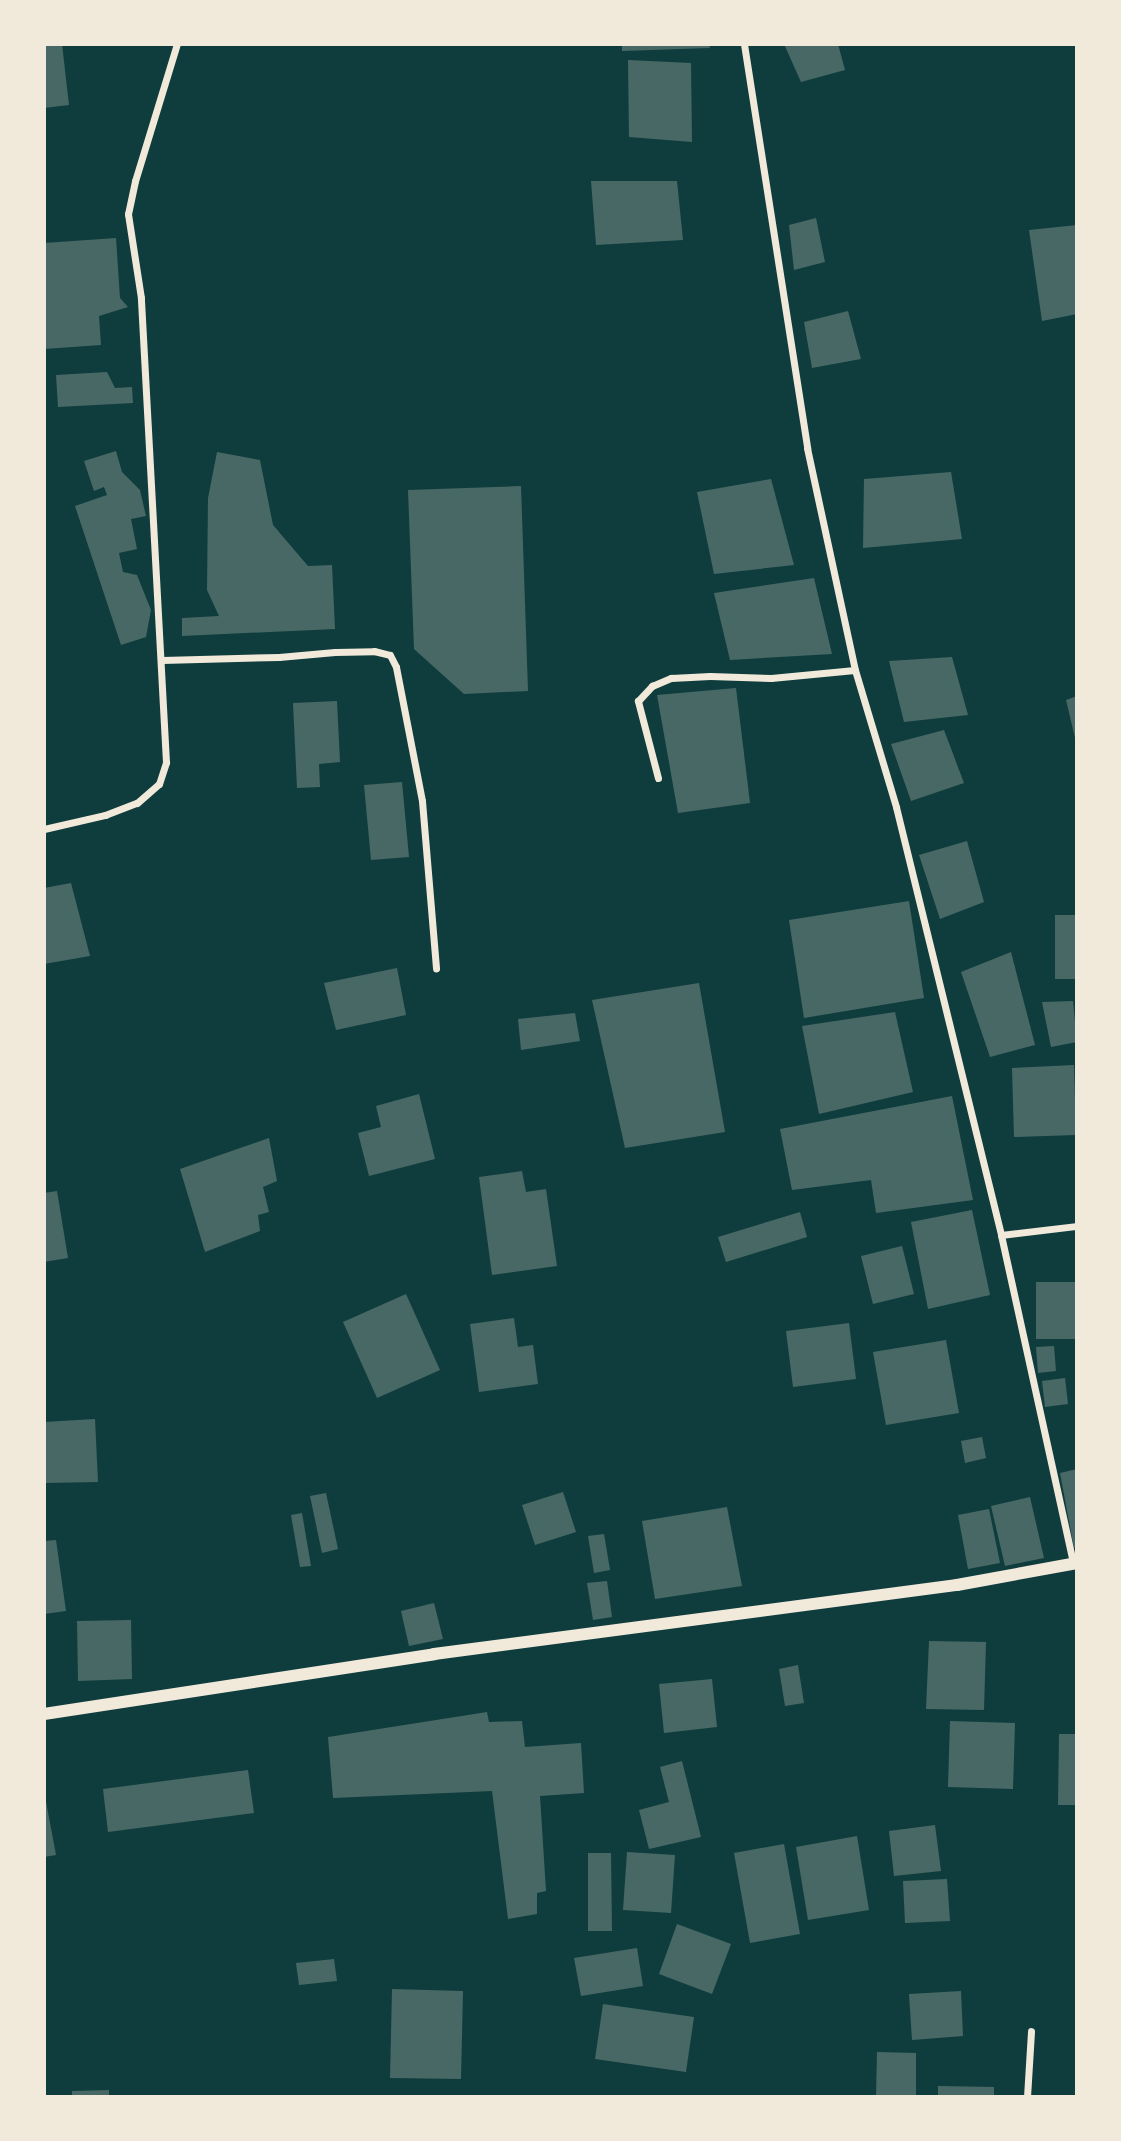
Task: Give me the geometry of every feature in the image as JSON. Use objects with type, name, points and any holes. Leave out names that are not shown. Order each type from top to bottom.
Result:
[{"type":"street","points":[[44,829],[106,814],[136,803],[159,784],[166,762],[141,298],[128,214],[135,181],[177,44]]},
{"type":"street","points":[[44,1714],[434,1654],[957,1585],[1075,1563],[1001,1234],[896,807],[855,670],[807,448],[744,44]]},
{"type":"street","points":[[162,660],[374,651],[390,655],[396,667],[422,801],[436,968]]},
{"type":"street","points":[[658,778],[638,701],[652,686],[671,678],[771,678],[855,670]]},
{"type":"street","points":[[1001,1234],[1077,1226]]},
{"type":"street","points":[[1027,2097],[1031,2031]]},
{"type":"building","points":[[44,44],[62,44],[69,105],[44,108]]},
{"type":"building","points":[[622,44],[709,44],[710,48],[622,51]]},
{"type":"building","points":[[784,44],[838,44],[845,70],[801,82]]},
{"type":"building","points":[[628,60],[691,63],[692,142],[629,137]]},
{"type":"building","points":[[591,181],[677,181],[683,240],[596,245]]},
{"type":"building","points":[[816,218],[825,262],[794,270],[789,225]]},
{"type":"building","points":[[1077,225],[1077,314],[1042,321],[1029,230]]},
{"type":"building","points":[[116,238],[120,298],[128,307],[99,316],[101,345],[44,349],[44,243]]},
{"type":"building","points":[[848,311],[861,359],[812,368],[804,322]]},
{"type":"building","points":[[107,372],[115,388],[132,387],[133,403],[58,407],[56,375]]},
{"type":"building","points":[[116,451],[122,472],[140,490],[146,516],[131,519],[137,549],[119,553],[123,572],[137,575],[151,610],[146,637],[121,645],[75,506],[107,495],[104,487],[94,491],[84,461]]},
{"type":"building","points":[[217,452],[260,460],[273,525],[308,566],[332,565],[335,629],[182,636],[182,618],[219,616],[207,590],[208,498]]},
{"type":"building","points":[[951,472],[962,539],[863,548],[864,479]]},
{"type":"building","points":[[771,479],[794,565],[714,574],[697,492]]},
{"type":"building","points":[[521,486],[528,691],[464,694],[414,649],[408,490]]},
{"type":"building","points":[[814,578],[832,654],[730,660],[714,593]]},
{"type":"building","points":[[952,657],[968,715],[904,722],[889,661]]},
{"type":"building","points":[[736,688],[750,803],[678,813],[657,695]]},
{"type":"building","points":[[1077,696],[1077,742],[1076,742],[1066,700]]},
{"type":"building","points":[[337,701],[340,762],[319,764],[320,787],[297,788],[293,703]]},
{"type":"building","points":[[944,730],[964,783],[911,801],[891,744]]},
{"type":"building","points":[[402,782],[409,857],[371,860],[364,785]]},
{"type":"building","points":[[967,841],[984,902],[940,919],[919,855]]},
{"type":"building","points":[[71,883],[90,956],[44,964],[44,888]]},
{"type":"building","points":[[909,901],[924,998],[804,1018],[789,920]]},
{"type":"building","points":[[1055,915],[1077,915],[1077,979],[1055,979]]},
{"type":"building","points":[[1011,952],[1035,1045],[990,1057],[961,972]]},
{"type":"building","points":[[397,968],[406,1015],[336,1030],[324,983]]},
{"type":"building","points":[[699,983],[725,1132],[625,1148],[592,1000]]},
{"type":"building","points":[[1073,1001],[1077,1042],[1051,1047],[1042,1002]]},
{"type":"building","points":[[895,1012],[913,1092],[819,1114],[802,1026]]},
{"type":"building","points":[[575,1013],[580,1041],[521,1050],[518,1019]]},
{"type":"building","points":[[1074,1065],[1076,1135],[1014,1137],[1012,1068]]},
{"type":"building","points":[[419,1094],[435,1159],[369,1176],[358,1133],[381,1127],[376,1106]]},
{"type":"building","points":[[952,1096],[973,1200],[876,1213],[871,1180],[792,1190],[780,1129]]},
{"type":"building","points":[[269,1138],[277,1181],[263,1187],[269,1212],[258,1215],[260,1231],[205,1252],[180,1169]]},
{"type":"building","points":[[522,1171],[526,1192],[546,1189],[557,1266],[492,1275],[479,1177]]},
{"type":"building","points":[[57,1191],[68,1258],[44,1262],[44,1193]]},
{"type":"building","points":[[972,1210],[990,1295],[928,1309],[911,1222]]},
{"type":"building","points":[[800,1212],[807,1237],[726,1262],[718,1237]]},
{"type":"building","points":[[902,1246],[914,1294],[873,1304],[861,1256]]},
{"type":"building","points":[[1036,1282],[1077,1282],[1077,1339],[1036,1339]]},
{"type":"building","points":[[406,1294],[440,1370],[377,1398],[343,1322]]},
{"type":"building","points":[[514,1318],[518,1347],[533,1345],[538,1384],[479,1392],[470,1324]]},
{"type":"building","points":[[849,1323],[856,1379],[793,1387],[786,1331]]},
{"type":"building","points":[[946,1340],[959,1413],[886,1425],[873,1352]]},
{"type":"building","points":[[1054,1346],[1056,1371],[1038,1373],[1036,1347]]},
{"type":"building","points":[[1065,1378],[1068,1404],[1045,1407],[1042,1381]]},
{"type":"building","points":[[95,1419],[98,1482],[44,1483],[44,1422]]},
{"type":"building","points":[[982,1437],[986,1458],[965,1463],[961,1441]]},
{"type":"building","points":[[1077,1469],[1077,1547],[1074,1548],[1060,1473]]},
{"type":"building","points":[[563,1492],[576,1532],[535,1545],[522,1505]]},
{"type":"building","points":[[326,1493],[338,1549],[322,1553],[310,1496]]},
{"type":"building","points":[[1030,1497],[1044,1558],[1005,1566],[991,1506]]},
{"type":"building","points":[[727,1507],[742,1586],[655,1599],[642,1521]]},
{"type":"building","points":[[989,1509],[1000,1563],[968,1569],[958,1515]]},
{"type":"building","points":[[302,1513],[311,1566],[300,1567],[291,1515]]},
{"type":"building","points":[[604,1534],[610,1570],[594,1573],[588,1536]]},
{"type":"building","points":[[56,1540],[66,1611],[44,1614],[44,1541]]},
{"type":"building","points":[[607,1581],[612,1617],[593,1620],[587,1583]]},
{"type":"building","points":[[434,1603],[443,1639],[409,1646],[401,1611]]},
{"type":"building","points":[[131,1620],[132,1679],[78,1681],[77,1621]]},
{"type":"building","points":[[929,1641],[986,1642],[984,1710],[926,1709]]},
{"type":"building","points":[[798,1665],[804,1703],[785,1706],[779,1669]]},
{"type":"building","points":[[712,1679],[717,1727],[664,1733],[659,1684]]},
{"type":"building","points":[[487,1712],[489,1722],[522,1721],[525,1747],[581,1743],[584,1793],[540,1796],[546,1891],[537,1893],[537,1914],[508,1919],[492,1791],[333,1798],[328,1737]]},
{"type":"building","points":[[950,1721],[1015,1723],[1013,1789],[948,1787]]},
{"type":"building","points":[[1059,1734],[1077,1734],[1077,1805],[1058,1805]]},
{"type":"building","points":[[682,1761],[701,1837],[649,1849],[639,1810],[669,1802],[660,1767]]},
{"type":"building","points":[[248,1770],[254,1813],[108,1832],[103,1789]]},
{"type":"building","points":[[44,1791],[56,1855],[44,1857]]},
{"type":"building","points":[[935,1825],[941,1871],[894,1876],[889,1831]]},
{"type":"building","points":[[857,1836],[869,1910],[808,1920],[796,1847]]},
{"type":"building","points":[[784,1844],[800,1934],[750,1943],[734,1853]]},
{"type":"building","points":[[627,1852],[675,1855],[671,1913],[623,1910]]},
{"type":"building","points":[[588,1853],[611,1853],[612,1931],[588,1931]]},
{"type":"building","points":[[947,1879],[950,1921],[905,1923],[903,1881]]},
{"type":"building","points":[[677,1924],[731,1944],[712,1994],[659,1974]]},
{"type":"building","points":[[637,1948],[643,1986],[581,1996],[574,1958]]},
{"type":"building","points":[[334,1959],[337,1981],[299,1985],[296,1963]]},
{"type":"building","points":[[392,1989],[463,1991],[461,2079],[390,2078]]},
{"type":"building","points":[[961,1991],[963,2036],[912,2040],[909,1994]]},
{"type":"building","points":[[603,2004],[694,2017],[686,2072],[595,2059]]},
{"type":"building","points":[[877,2052],[916,2053],[916,2097],[876,2097]]},
{"type":"building","points":[[938,2086],[994,2087],[994,2097],[938,2097]]},
{"type":"building","points":[[109,2090],[109,2097],[72,2097],[72,2091]]}]
